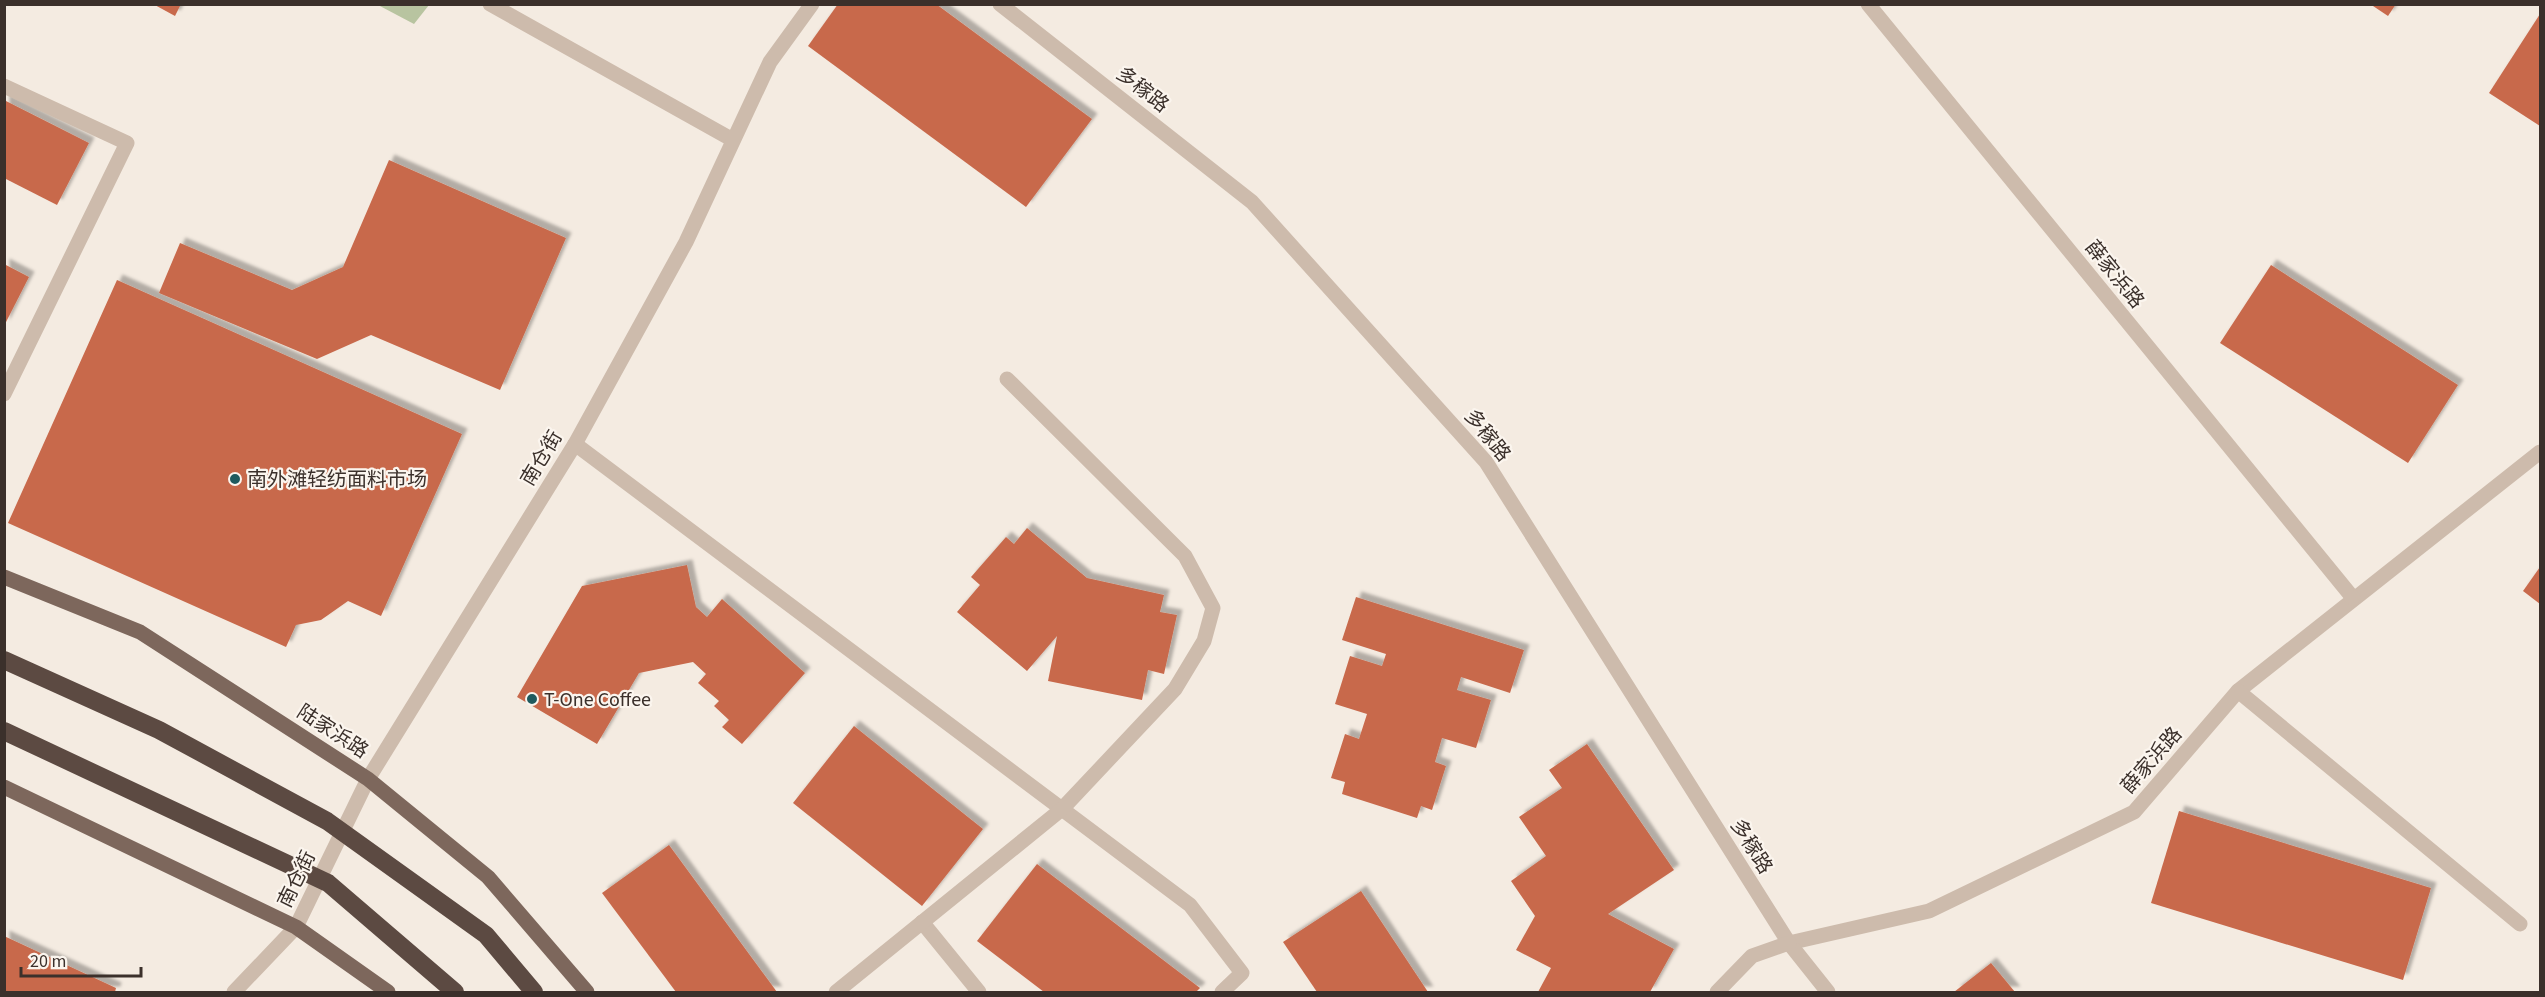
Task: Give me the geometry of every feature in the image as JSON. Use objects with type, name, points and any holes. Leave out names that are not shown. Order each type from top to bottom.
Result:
[{"type":"highway","points":[[4,660],[159,730],[327,821],[486,935],[534,993]]},
{"type":"highway","points":[[4,731],[328,883],[455,993]]},
{"type":"main road","name":"陆家浜路","points":[[4,577],[140,632],[368,779],[488,877],[587,993]]},
{"type":"main road","points":[[4,787],[296,927],[388,993]]},
{"type":"street","points":[[490,4],[733,140]]},
{"type":"street","name":"南仓街","points":[[234,993],[296,927],[368,779],[575,444],[686,242],[770,62],[812,4]]},
{"type":"street","name":"多稼路","points":[[1000,4],[1252,202],[1486,462],[1789,943],[1828,993]]},
{"type":"street","name":"薛家浜路","points":[[1868,4],[2353,598]]},
{"type":"street","points":[[4,86],[127,143],[4,394]]},
{"type":"street","points":[[836,993],[1062,809],[1175,689],[1204,640],[1213,608],[1185,556],[1007,379]]},
{"type":"street","points":[[575,444],[1190,905],[1242,973],[1222,993]]},
{"type":"street","name":"薛家浜路","points":[[1717,993],[1752,956],[1789,943],[1929,911],[2134,812],[2238,691],[2541,452]]},
{"type":"street","points":[[2238,691],[2520,924]]},
{"type":"street","points":[[922,922],[979,993]]},
{"type":"green space","points":[[429,4],[414,24],[378,5]]},
{"type":"building","points":[[153,4],[181,4],[175,16]]},
{"type":"building","points":[[838,4],[936,4],[1092,119],[1026,207],[808,46]]},
{"type":"building","points":[[2370,4],[2396,4],[2388,16]]},
{"type":"building","points":[[2540,14],[2540,126],[2489,93]]},
{"type":"building","points":[[4,100],[89,143],[57,205],[4,178]]},
{"type":"building","points":[[389,160],[566,238],[500,390],[371,335],[317,359],[159,293],[180,243],[292,290],[343,267]]},
{"type":"building","points":[[4,264],[29,277],[4,326]]},
{"type":"building","points":[[2271,265],[2458,385],[2408,463],[2220,343]]},
{"type":"building","name":"南外滩轻纺面料市场","points":[[117,280],[462,434],[381,616],[348,601],[321,620],[296,625],[286,647],[8,523]]},
{"type":"building","points":[[1027,528],[1087,578],[1164,595],[1160,612],[1177,615],[1164,674],[1148,670],[1142,700],[1048,681],[1057,636],[1027,671],[957,612],[980,585],[971,577],[1006,537],[1014,544]]},
{"type":"building","points":[[687,565],[696,607],[707,617],[722,599],[805,673],[742,744],[722,727],[729,720],[714,706],[719,701],[698,683],[706,674],[693,662],[639,673],[597,744],[517,697],[582,586]]},
{"type":"building","points":[[2540,567],[2540,604],[2523,591]]},
{"type":"building","points":[[1356,597],[1524,650],[1510,693],[1461,677],[1457,690],[1491,700],[1476,748],[1442,738],[1435,762],[1446,766],[1432,810],[1421,806],[1417,818],[1342,794],[1345,782],[1331,778],[1345,734],[1359,739],[1367,714],[1335,704],[1350,656],[1382,666],[1386,654],[1342,640]]},
{"type":"building","points":[[854,726],[983,829],[922,906],[793,803]]},
{"type":"building","points":[[1587,744],[1674,870],[1608,914],[1674,949],[1650,992],[1538,992],[1551,968],[1516,950],[1535,916],[1511,881],[1546,856],[1519,817],[1562,788],[1549,770]]},
{"type":"building","points":[[2179,811],[2431,888],[2403,980],[2151,903]]},
{"type":"building","points":[[669,845],[777,992],[676,992],[602,893]]},
{"type":"building","points":[[1037,864],[1200,988],[1196,992],[1044,992],[977,941]]},
{"type":"building","points":[[1361,891],[1428,992],[1317,992],[1283,942]]},
{"type":"building","points":[[4,936],[116,988],[115,992],[4,992]]},
{"type":"building","points":[[1991,963],[2015,992],[1954,992]]},
{"type":"place","name":"南外滩轻纺面料市场","points":[[235,479]]},
{"type":"place","name":"T-One Coffee","points":[[532,699]]}]
